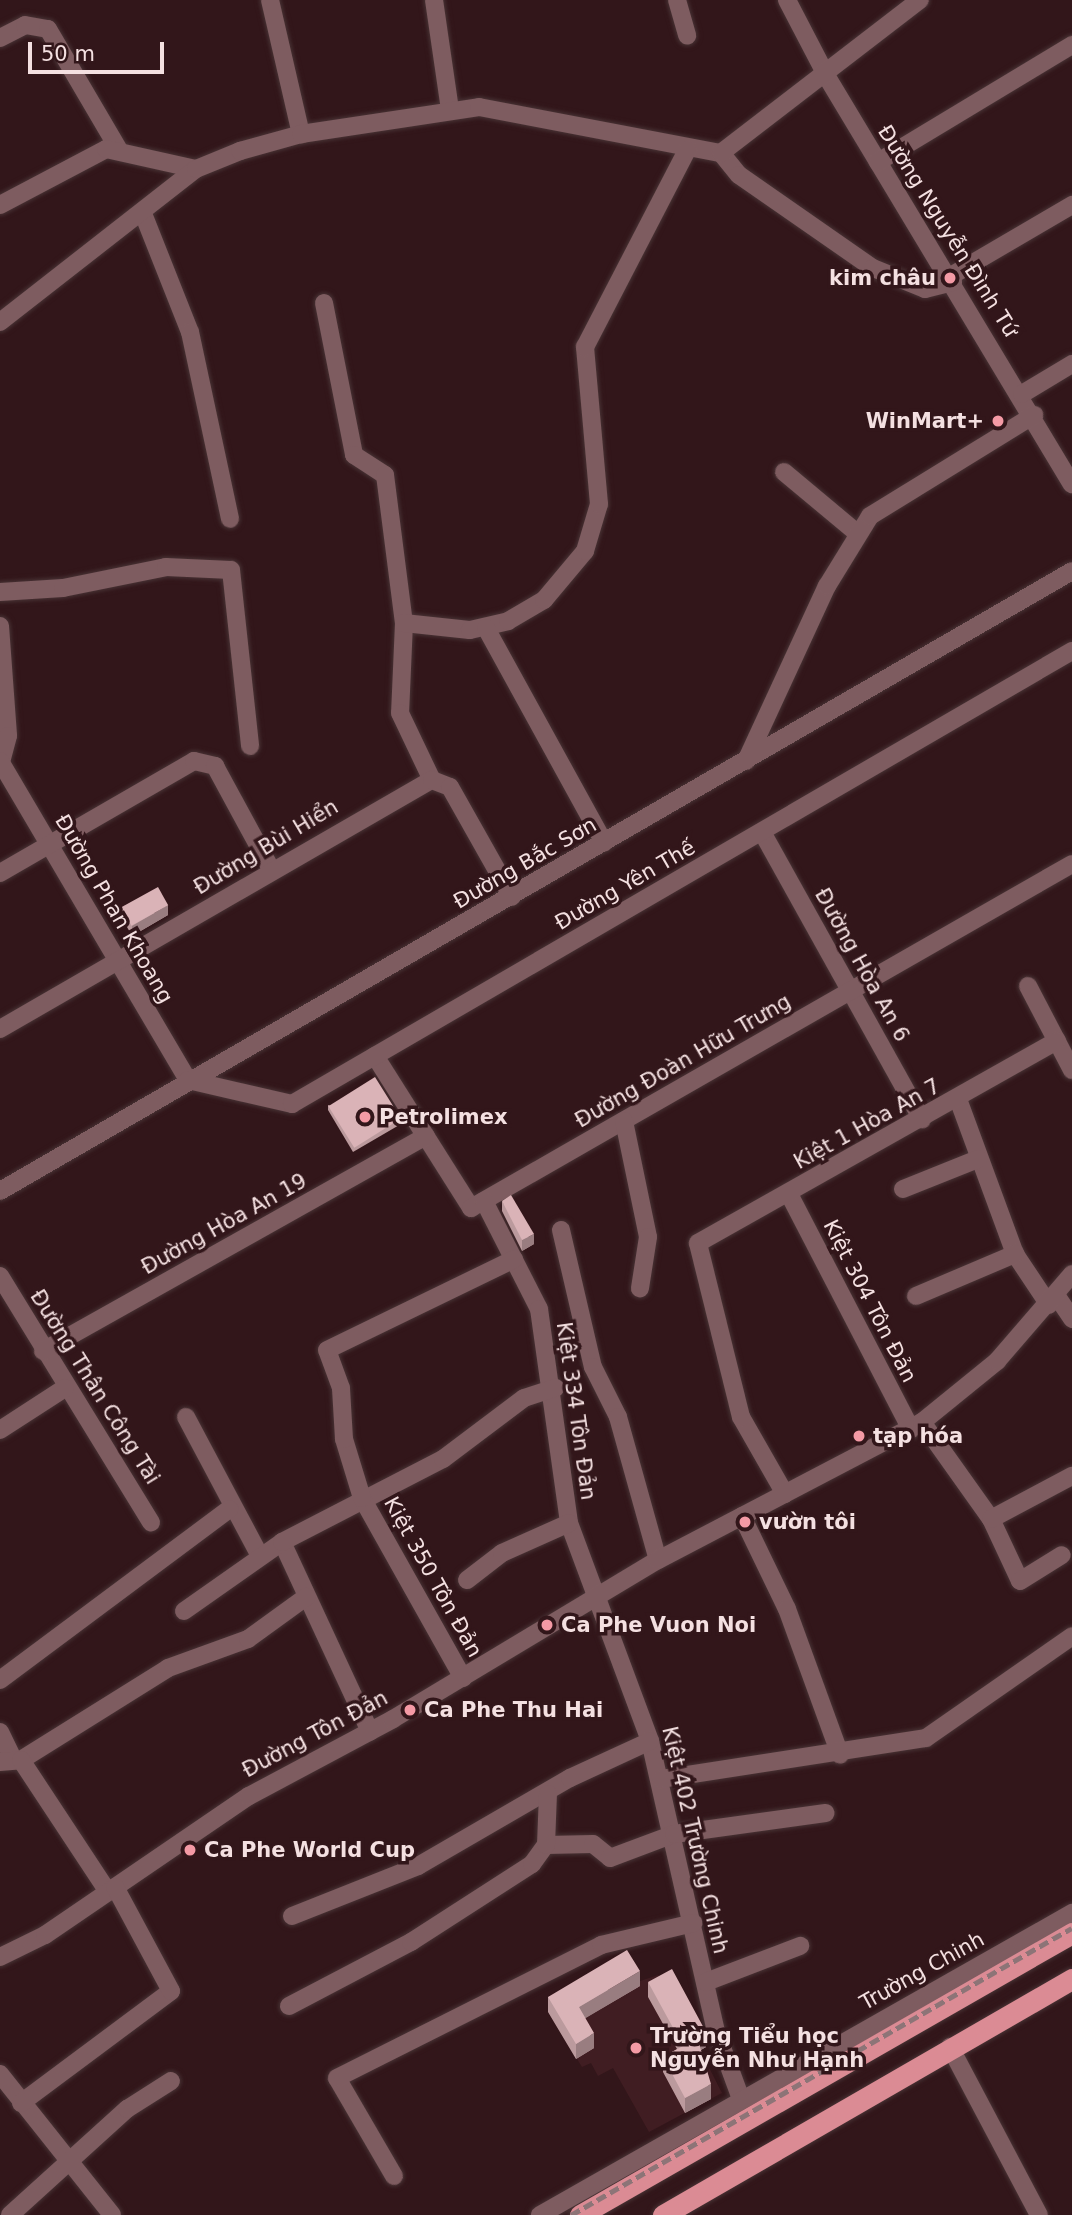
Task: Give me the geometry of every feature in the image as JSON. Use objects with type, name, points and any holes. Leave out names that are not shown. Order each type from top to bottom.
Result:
[{"type":"highway","points":[[580,2215],[1072,1933]]},
{"type":"highway","points":[[663,2215],[1072,1979]]},
{"type":"street","points":[[270,0],[301,134]]},
{"type":"street","points":[[434,0],[450,110]]},
{"type":"street","points":[[677,0],[687,36]]},
{"type":"street","name":"Đường Nguyễn Đình Tứ","points":[[787,0],[827,77],[1022,394],[1072,484]]},
{"type":"street","points":[[0,322],[144,216],[196,169],[301,134],[450,110],[494,107],[687,150],[721,153],[827,77],[920,0]]},
{"type":"street","points":[[0,38],[25,25],[48,29],[119,150]]},
{"type":"street","points":[[878,162],[1072,45]]},
{"type":"street","points":[[0,205],[89,154],[119,150],[196,169]]},
{"type":"street","points":[[404,623],[486,628],[522,613],[559,584],[592,539],[599,504],[585,347],[687,150]]},
{"type":"street","points":[[721,153],[739,174],[873,268],[925,289],[951,279],[1072,205]]},
{"type":"street","points":[[144,216],[190,332],[230,519]]},
{"type":"street","points":[[324,303],[354,455],[385,475],[404,623],[400,713],[432,780],[450,787],[512,897]]},
{"type":"street","points":[[1022,394],[1072,364]]},
{"type":"street","points":[[746,761],[857,533],[884,503],[1034,415]]},
{"type":"street","points":[[784,472],[857,533]]},
{"type":"street","points":[[0,592],[63,588],[166,567],[231,570],[250,746]]},
{"type":"street","name":"Đường Bắc Sơn","points":[[0,1191],[1072,571]]},
{"type":"street","points":[[0,626],[8,736],[0,762]]},
{"type":"street","points":[[486,628],[604,844]]},
{"type":"street","name":"Đường Yên Thế","points":[[188,1080],[292,1104],[1072,651]]},
{"type":"street","name":"Đường Phan Khoang","points":[[0,762],[51,844],[188,1080]]},
{"type":"street","points":[[0,873],[183,766],[206,762],[215,766],[271,869]]},
{"type":"street","name":"Đường Bùi Hiển","points":[[0,1029],[119,962],[271,869],[432,780]]},
{"type":"street","name":"Đường Hòa An 6","points":[[762,832],[922,1120]]},
{"type":"street","name":"Đường Đoàn Hữu Trưng","points":[[484,1201],[1072,864]]},
{"type":"street","points":[[1028,986],[1072,1070]]},
{"type":"street","name":"Kiệt 1 Hòa An 7","points":[[785,1494],[741,1417],[698,1243],[958,1100],[1057,1041]]},
{"type":"street","points":[[375,1056],[471,1208],[484,1201]]},
{"type":"street","points":[[958,1100],[1015,1254],[1072,1319]]},
{"type":"street","points":[[624,1121],[648,1237],[640,1288]]},
{"type":"street","name":"Đường Hòa An 19","points":[[43,1351],[426,1136]]},
{"type":"street","points":[[903,1189],[978,1159]]},
{"type":"street","name":"Kiệt 304 Tôn Đản","points":[[789,1194],[917,1425],[991,1518],[1020,1581],[1062,1555]]},
{"type":"street","name":"Kiệt 334 Tôn Đản","points":[[484,1201],[539,1309],[555,1388],[569,1523],[600,1593]]},
{"type":"street","points":[[561,1230],[593,1367],[618,1417],[658,1560]]},
{"type":"street","points":[[916,1296],[1015,1254]]},
{"type":"street","points":[[362,1498],[344,1439],[341,1388],[327,1350],[514,1259]]},
{"type":"street","name":"Đường Tôn Đản","points":[[0,1957],[111,1889],[233,1805],[370,1732],[658,1560],[917,1425],[997,1361],[1053,1300],[1072,1274]]},
{"type":"street","name":"Đường Thân Công Tài","points":[[0,1276],[65,1388],[151,1522]]},
{"type":"street","points":[[0,1430],[65,1388]]},
{"type":"street","points":[[184,1611],[282,1542],[362,1498],[443,1459],[524,1398],[555,1388]]},
{"type":"street","points":[[186,1417],[229,1509],[260,1556]]},
{"type":"street","points":[[991,1518],[1072,1476]]},
{"type":"street","name":"Kiệt 350 Tôn Đản","points":[[362,1498],[463,1678]]},
{"type":"street","points":[[0,1680],[229,1509]]},
{"type":"street","points":[[742,1516],[788,1609],[840,1755]]},
{"type":"street","points":[[467,1580],[502,1553],[569,1523]]},
{"type":"street","points":[[282,1542],[370,1732]]},
{"type":"street","name":"Kiệt 402 Trường Chinh","points":[[600,1593],[661,1779],[706,1982],[741,2099]]},
{"type":"street","points":[[11,1760],[168,1668],[248,1639],[306,1597]]},
{"type":"street","points":[[661,1779],[840,1755],[936,1734],[1072,1636]]},
{"type":"street","points":[[0,1732],[11,1760],[111,1889],[172,1991],[21,2103]]},
{"type":"street","points":[[292,1916],[418,1866],[650,1741]]},
{"type":"street","points":[[289,2006],[411,1942],[532,1864],[546,1845],[548,1794]]},
{"type":"street","points":[[546,1845],[593,1844],[610,1858],[674,1834],[825,1813]]},
{"type":"street","name":"Trường Chinh","points":[[540,2215],[1072,1913]]},
{"type":"street","points":[[394,2176],[337,2078],[601,1945],[693,1923]]},
{"type":"street","points":[[706,1982],[800,1946]]},
{"type":"street","points":[[950,2047],[1039,2215]]},
{"type":"street","points":[[1,2079],[71,2160],[112,2215]]},
{"type":"street","points":[[10,2215],[127,2109],[171,2081]]},
{"type":"shaded area","name":"Trường Tiểu học Nguyễn Như Hạnh","points":[[658,1975],[672,1984],[706,2047],[700,2050],[722,2093],[649,2132],[613,2068],[598,2076],[591,2063],[582,2067],[548,2012]]},
{"type":"building","points":[[158,887],[168,905],[131,926],[121,907]]},
{"type":"building","name":"Petrolimex","points":[[375,1077],[401,1119],[354,1148],[328,1106]]},
{"type":"building","points":[[511,1195],[534,1234],[522,1240],[502,1201]]},
{"type":"building","points":[[627,1950],[640,1971],[579,2007],[594,2033],[576,2044],[548,1997]]},
{"type":"building","points":[[672,1969],[706,2032],[697,2037],[711,2084],[685,2098],[663,2057],[683,2046],[648,1982]]},
{"type":"railway","points":[[571,2215],[1072,1928]]},
{"type":"place","name":"kim châu","points":[[950,278]]},
{"type":"place","name":"WinMart+","points":[[998,421]]},
{"type":"place","name":"Petrolimex","points":[[365,1117]]},
{"type":"place","name":"tạp hóa","points":[[859,1436]]},
{"type":"place","name":"vườn tôi","points":[[745,1522]]},
{"type":"place","name":"Ca Phe Vuon Noi","points":[[547,1625]]},
{"type":"place","name":"Ca Phe Thu Hai","points":[[410,1710]]},
{"type":"place","name":"Ca Phe World Cup","points":[[190,1850]]},
{"type":"place","name":"Trường Tiểu học Nguyễn Như Hạnh","points":[[636,2048]]}]
